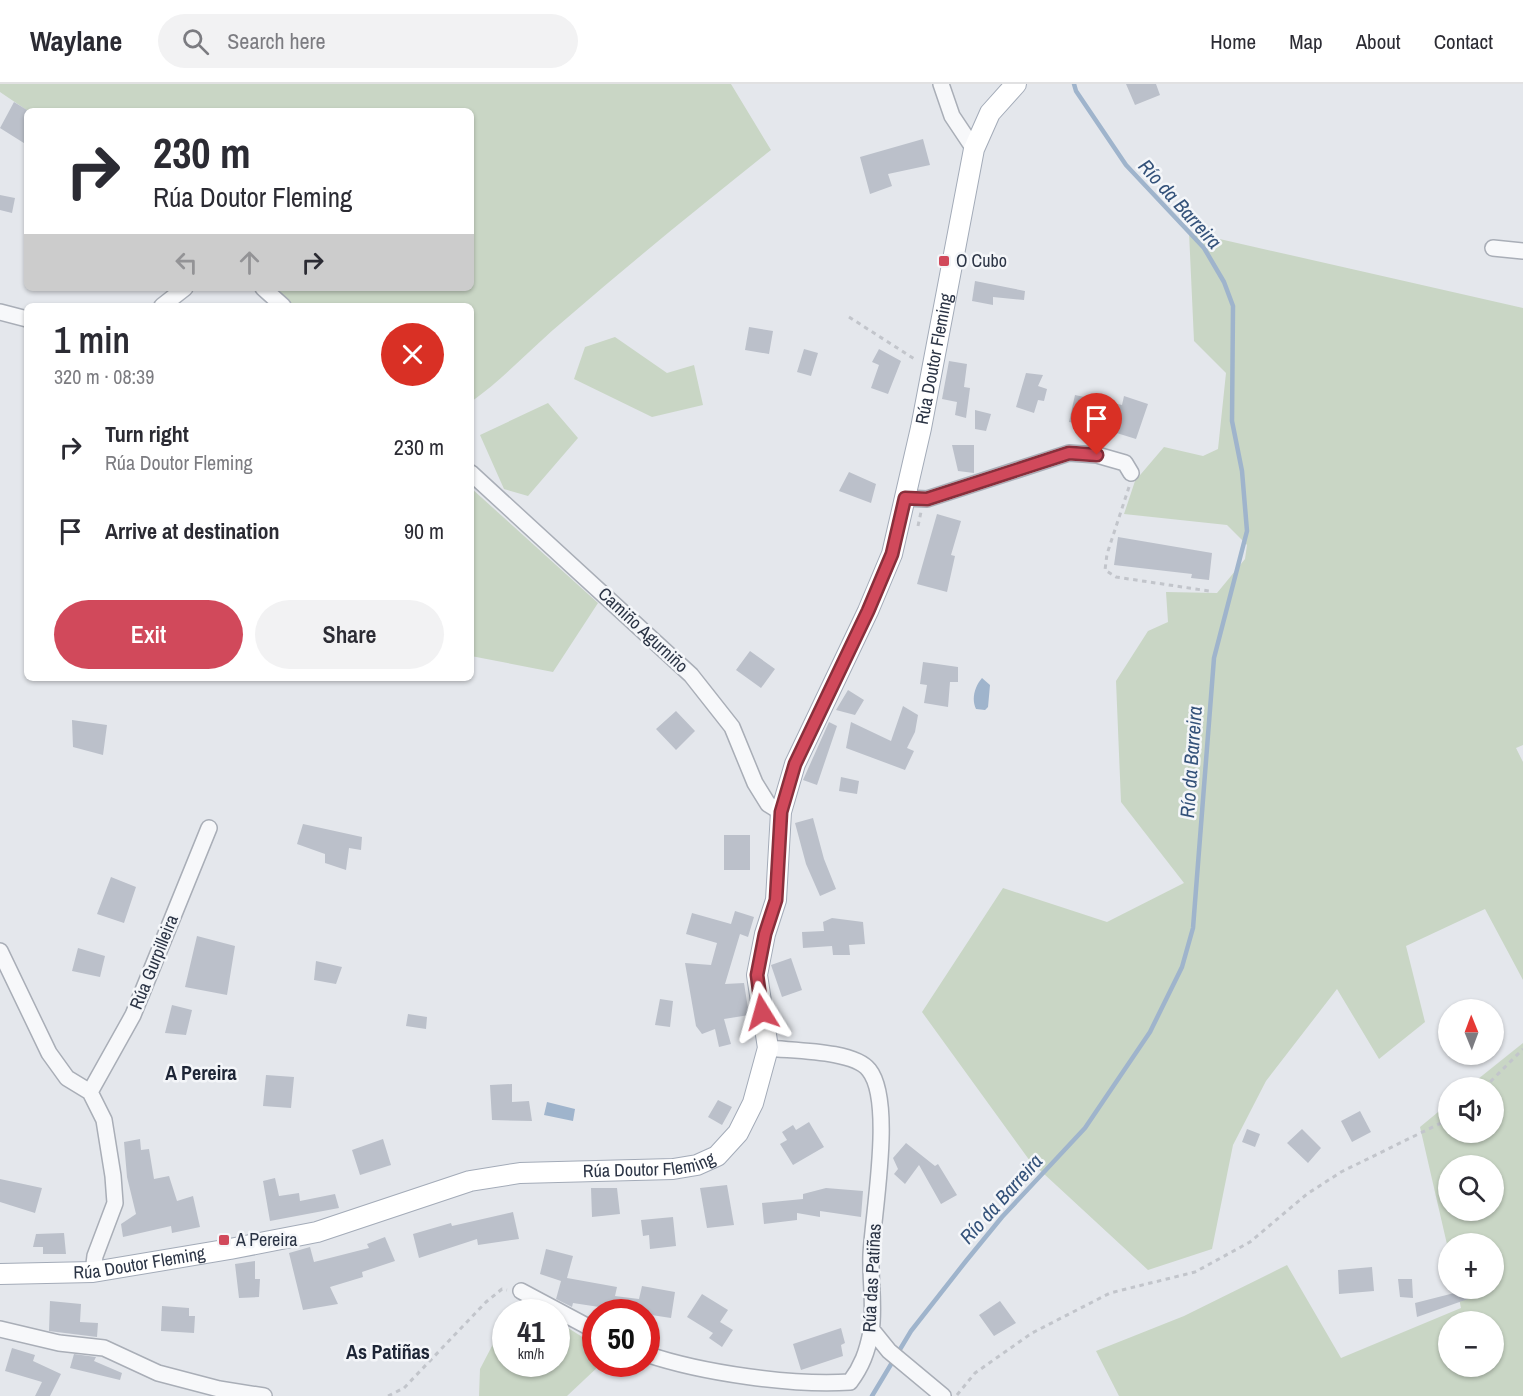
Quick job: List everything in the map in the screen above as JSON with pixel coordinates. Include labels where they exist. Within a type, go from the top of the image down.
[{"type":"main road","name":"Rúa Doutor Fleming","points":[[0,1274],[93,1272],[317,1232],[470,1181],[520,1173],[673,1168],[697,1165],[717,1156],[738,1133],[753,1103],[768,1048],[757,975],[765,934],[776,900],[781,812],[795,764],[868,611],[892,554],[932,369],[974,149],[990,113],[1016,84]]},
{"type":"street","points":[[941,84],[952,116],[974,149]]},
{"type":"street","points":[[1493,248],[1523,251]]},
{"type":"street","points":[[166,303],[180,291]]},
{"type":"street","points":[[266,291],[280,303]]},
{"type":"street","points":[[0,312],[24,318]]},
{"type":"street","points":[[905,498],[927,499],[1069,453],[1097,455],[1125,463],[1131,473]]},
{"type":"street","name":"Camiño Agurniño","points":[[474,476],[691,675],[732,727],[755,783],[768,804],[781,812]]},
{"type":"street","name":"Rúa Gurpilleira","points":[[90,1092],[133,1015],[209,828]]},
{"type":"street","points":[[0,951],[49,1053],[67,1078],[90,1092],[104,1120],[114,1176],[115,1203],[95,1256],[93,1272]]},
{"type":"street","name":"Rúa das Patiñas","points":[[660,1359],[673,1363],[819,1384],[850,1382],[864,1363],[872,1330],[871,1254],[879,1177],[879,1087],[868,1067],[842,1055],[768,1048]]},
{"type":"street","points":[[521,1292],[582,1324]]},
{"type":"street","points":[[0,1329],[59,1343],[104,1348],[158,1373],[219,1389],[264,1396]]},
{"type":"street","points":[[872,1330],[889,1351],[943,1396]]},
{"type":"path","points":[[849,317],[932,369]]},
{"type":"path","points":[[1131,473],[1107,554],[1105,570],[1116,578],[1209,591]]},
{"type":"path","points":[[1495,1077],[1523,1049]]},
{"type":"path","points":[[957,1396],[975,1373],[1032,1333],[1110,1293],[1195,1272],[1250,1242],[1307,1194],[1341,1172],[1438,1124]]},
{"type":"path","points":[[388,1396],[404,1388],[486,1302],[502,1289],[521,1292]]},
{"type":"green space","points":[[0,84],[731,84],[771,150],[617,275],[474,400],[474,303],[276,303],[266,291],[474,291],[474,108],[24,108],[0,92]]},
{"type":"green space","points":[[1189,232],[1523,308],[1523,745],[1516,748],[1523,762],[1523,980],[1485,909],[1406,946],[1425,1022],[1379,1059],[1337,989],[1266,1081],[1233,1145],[1212,1249],[1148,1270],[1030,1161],[922,1012],[1003,888],[1107,922],[1184,883],[1121,802],[1116,681],[1148,631],[1168,622],[1166,592],[1217,593],[1245,559],[1247,545],[1227,525],[1124,514],[1135,481],[1164,447],[1203,456],[1218,449],[1226,373],[1194,341]]},
{"type":"green space","points":[[615,337],[667,373],[694,365],[703,405],[652,417],[574,379],[585,347]]},
{"type":"green space","points":[[548,403],[578,438],[528,496],[504,489],[480,435]]},
{"type":"green space","points":[[474,491],[598,603],[553,672],[474,657]]},
{"type":"green space","points":[[1523,1043],[1523,1396],[1119,1396],[1096,1351],[1184,1316],[1287,1265],[1341,1358],[1438,1318],[1438,1377],[1504,1377],[1504,1311],[1454,1311],[1461,1308],[1459,1299],[1504,1299],[1504,1233],[1444,1233],[1442,1221],[1504,1221],[1504,1155],[1438,1155],[1438,1205],[1420,1127],[1438,1112],[1438,1143],[1504,1143],[1504,1077],[1480,1077],[1496,1065],[1504,1065],[1504,1058]]},
{"type":"green space","points":[[570,1329],[582,1337],[582,1377],[587,1377],[567,1396],[479,1396],[480,1369],[492,1346],[492,1377],[570,1377]]},
{"type":"water","points":[[982,678],[990,685],[988,707],[985,710],[976,709],[974,701],[977,685]]},
{"type":"water","points":[[547,1102],[575,1109],[573,1121],[544,1115]]},
{"type":"building","points":[[1126,84],[1156,84],[1160,95],[1135,105]]},
{"type":"building","points":[[14,102],[24,108],[24,143],[0,128]]},
{"type":"building","points":[[923,139],[930,165],[888,174],[892,186],[870,194],[860,157]]},
{"type":"building","points":[[0,195],[15,198],[12,213],[0,210]]},
{"type":"building","points":[[975,281],[1025,291],[1024,300],[993,297],[993,305],[972,301]]},
{"type":"building","points":[[749,327],[773,331],[769,354],[745,350]]},
{"type":"building","points":[[804,349],[818,353],[811,376],[797,372]]},
{"type":"building","points":[[879,349],[901,361],[888,394],[871,388],[879,365],[872,362]]},
{"type":"building","points":[[949,361],[967,364],[964,387],[970,388],[966,418],[955,415],[957,402],[942,399]]},
{"type":"building","points":[[1026,373],[1043,375],[1038,386],[1047,389],[1044,401],[1038,400],[1034,413],[1016,407]]},
{"type":"building","points":[[1075,395],[1122,405],[1124,396],[1148,404],[1136,439],[1094,426],[1069,422]]},
{"type":"building","points":[[975,410],[991,414],[986,431],[975,429]]},
{"type":"building","points":[[952,445],[974,445],[974,473],[958,471]]},
{"type":"building","points":[[849,472],[876,484],[871,503],[839,491]]},
{"type":"building","points":[[937,514],[961,521],[951,555],[955,556],[947,592],[917,584]]},
{"type":"building","points":[[1118,537],[1212,553],[1209,580],[1191,578],[1192,574],[1114,565]]},
{"type":"building","points":[[750,651],[775,669],[761,688],[736,670]]},
{"type":"building","points":[[923,662],[958,667],[958,682],[950,682],[948,707],[924,703],[927,685],[920,684]]},
{"type":"building","points":[[848,690],[864,700],[855,715],[836,710]]},
{"type":"building","points":[[903,706],[918,715],[915,732],[907,748],[914,751],[905,770],[846,748],[851,722],[891,741]]},
{"type":"building","points":[[676,711],[695,731],[676,750],[656,729]]},
{"type":"building","points":[[72,720],[107,725],[103,755],[73,747]]},
{"type":"building","points":[[829,722],[837,726],[817,785],[803,780]]},
{"type":"building","points":[[841,777],[859,781],[857,794],[839,791]]},
{"type":"building","points":[[813,818],[824,859],[836,889],[820,896],[806,864],[795,823]]},
{"type":"building","points":[[303,824],[362,837],[361,850],[349,848],[346,870],[325,863],[325,854],[297,844]]},
{"type":"building","points":[[724,835],[750,835],[750,870],[724,870]]},
{"type":"building","points":[[111,877],[136,887],[124,923],[97,914]]},
{"type":"building","points":[[735,911],[754,917],[748,937],[740,934],[725,984],[744,983],[749,1015],[724,1019],[731,1044],[719,1047],[715,1029],[702,1034],[696,1026],[685,963],[711,965],[717,943],[686,934],[692,913],[731,924]]},
{"type":"building","points":[[832,918],[863,922],[865,944],[849,945],[850,955],[833,955],[832,946],[803,948],[802,932],[824,931],[823,922]]},
{"type":"building","points":[[197,936],[235,946],[227,995],[185,987]]},
{"type":"building","points":[[78,948],[105,956],[100,977],[72,971]]},
{"type":"building","points":[[791,958],[802,990],[782,997],[771,965]]},
{"type":"building","points":[[316,961],[342,967],[336,984],[314,980]]},
{"type":"building","points":[[660,999],[673,1001],[670,1027],[655,1025]]},
{"type":"building","points":[[172,1005],[192,1010],[186,1035],[165,1033]]},
{"type":"building","points":[[408,1014],[427,1017],[426,1029],[406,1026]]},
{"type":"building","points":[[266,1075],[294,1077],[291,1108],[263,1106]]},
{"type":"building","points":[[512,1084],[512,1102],[529,1101],[532,1121],[492,1120],[490,1085]]},
{"type":"building","points":[[718,1100],[732,1107],[722,1125],[708,1117]]},
{"type":"building","points":[[1360,1111],[1371,1132],[1352,1142],[1341,1121]]},
{"type":"building","points":[[809,1122],[824,1147],[793,1165],[780,1144],[787,1140],[782,1132],[793,1125],[796,1130]]},
{"type":"building","points":[[1247,1129],[1260,1134],[1255,1147],[1242,1142]]},
{"type":"building","points":[[1302,1129],[1321,1148],[1308,1163],[1287,1143]]},
{"type":"building","points":[[140,1139],[141,1150],[149,1149],[154,1179],[169,1176],[177,1201],[193,1196],[200,1227],[172,1233],[171,1226],[123,1237],[121,1224],[136,1214],[127,1177],[124,1142]]},
{"type":"building","points":[[383,1139],[391,1165],[360,1175],[352,1150]]},
{"type":"building","points":[[906,1143],[935,1166],[938,1164],[957,1195],[941,1204],[919,1165],[905,1184],[894,1174],[898,1169],[893,1158]]},
{"type":"building","points":[[275,1178],[279,1196],[299,1193],[300,1201],[335,1194],[339,1208],[270,1221],[263,1181]]},
{"type":"building","points":[[0,1179],[42,1188],[35,1213],[0,1202]]},
{"type":"building","points":[[727,1185],[734,1225],[707,1228],[700,1188]]},
{"type":"building","points":[[591,1188],[617,1188],[620,1214],[592,1217]]},
{"type":"building","points":[[826,1188],[863,1191],[861,1217],[820,1211],[820,1217],[797,1213],[797,1220],[764,1224],[762,1203],[803,1199],[803,1194]]},
{"type":"building","points":[[513,1212],[519,1239],[478,1245],[477,1239],[419,1258],[413,1234],[451,1223],[452,1226]]},
{"type":"building","points":[[673,1217],[676,1246],[650,1249],[649,1235],[643,1236],[641,1220]]},
{"type":"building","points":[[64,1233],[66,1254],[43,1254],[43,1247],[33,1247],[36,1234]]},
{"type":"building","points":[[385,1237],[395,1261],[362,1272],[363,1277],[330,1287],[338,1304],[303,1310],[289,1253],[310,1247],[314,1262],[369,1248],[367,1244]]},
{"type":"building","points":[[546,1249],[573,1256],[567,1278],[617,1287],[615,1296],[639,1299],[582,1299],[582,1304],[573,1303],[572,1307],[570,1299],[556,1299],[561,1281],[540,1274]]},
{"type":"building","points":[[255,1261],[255,1279],[260,1279],[259,1297],[239,1298],[235,1264]]},
{"type":"building","points":[[1372,1267],[1374,1291],[1339,1294],[1338,1270]]},
{"type":"building","points":[[1398,1279],[1412,1279],[1413,1298],[1400,1297]]},
{"type":"building","points":[[642,1286],[675,1292],[671,1318],[660,1316],[660,1299],[639,1299]]},
{"type":"building","points":[[702,1294],[728,1310],[720,1322],[733,1330],[722,1347],[709,1338],[713,1333],[687,1317]]},
{"type":"building","points":[[1438,1297],[1438,1299],[1468,1299],[1417,1317],[1415,1303]]},
{"type":"building","points":[[50,1301],[81,1304],[80,1322],[98,1323],[97,1337],[49,1331]]},
{"type":"building","points":[[1000,1301],[1016,1323],[994,1336],[979,1315]]},
{"type":"building","points":[[162,1306],[189,1308],[189,1316],[195,1316],[194,1333],[161,1331]]},
{"type":"building","points":[[841,1328],[845,1343],[841,1345],[843,1356],[801,1370],[793,1344]]},
{"type":"building","points":[[12,1348],[35,1355],[33,1361],[61,1374],[50,1396],[35,1396],[42,1382],[5,1371]]},
{"type":"building","points":[[74,1354],[96,1357],[94,1361],[122,1373],[120,1380],[70,1368]]},
{"type":"waterway","name":"Río da Barreira","points":[[872,1396],[911,1331],[966,1261],[1002,1217],[1085,1128],[1150,1032],[1182,967],[1193,928],[1214,658],[1247,531],[1242,471],[1232,421],[1233,306],[1224,282],[1204,248],[1126,165],[1076,91],[1074,84]]},
{"type":"place","name":"O Cubo","points":[[944,261]]},
{"type":"place","name":"A Pereira","points":[[224,1240]]},
{"type":"district","name":"A Pereira","points":[[201,1073]]},
{"type":"district","name":"As Patiñas","points":[[388,1352]]},
{"type":"route","points":[[762,1012],[757,975],[765,934],[776,900],[780,873],[781,812],[795,764],[868,611],[892,554],[905,498],[927,499],[1069,453],[1097,455]]}]
